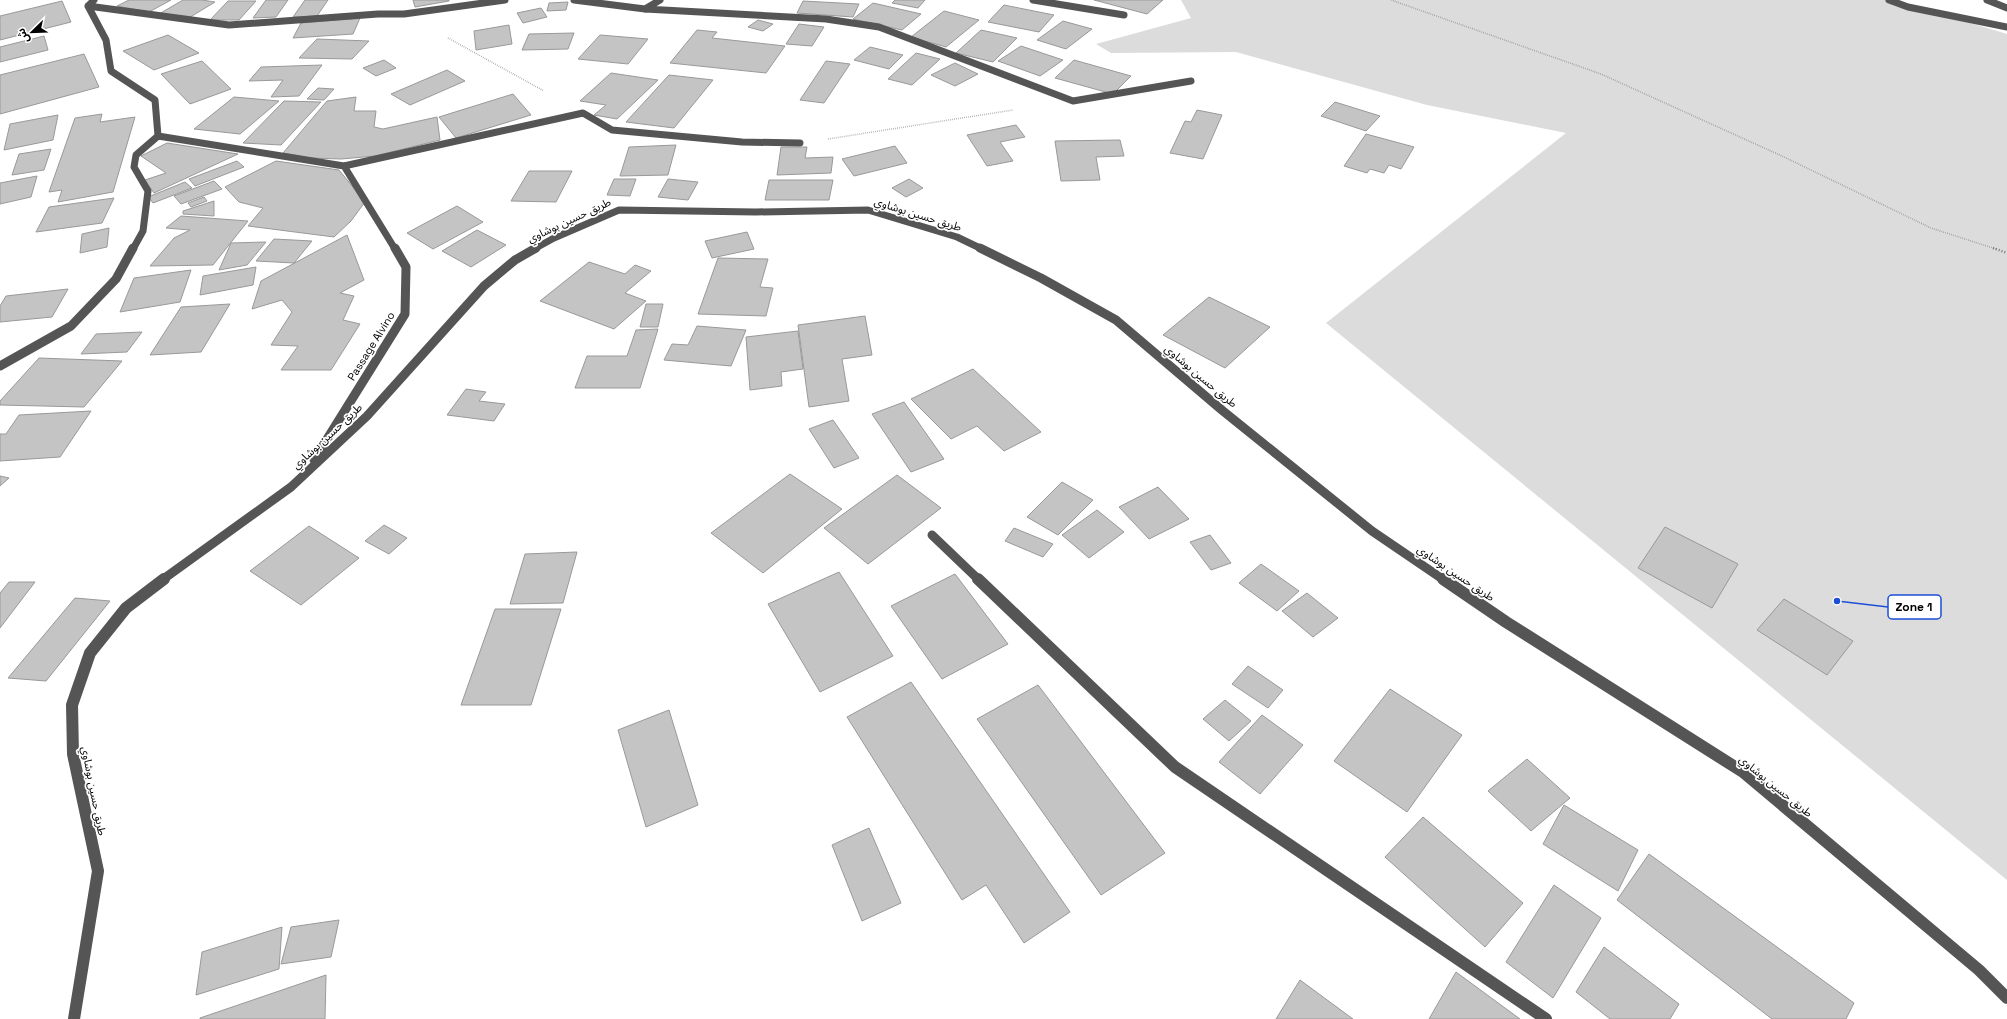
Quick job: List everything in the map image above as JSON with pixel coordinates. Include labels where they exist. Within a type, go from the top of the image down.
[{"type":"street","points":[[88,6],[94,0]]},
{"type":"street","points":[[88,6],[229,25],[378,14],[404,14],[505,0]]},
{"type":"street","points":[[574,0],[645,9],[826,19],[879,27],[1073,101],[1191,81]]},
{"type":"street","points":[[645,9],[660,0]]},
{"type":"street","points":[[1033,0],[1124,15]]},
{"type":"street","points":[[1889,0],[1908,7],[2007,27]]},
{"type":"street","points":[[1987,0],[2007,8]]},
{"type":"street","points":[[88,6],[106,40],[111,71],[155,100],[158,136]]},
{"type":"street","points":[[0,366],[70,326],[116,279],[143,231],[148,191],[134,167],[136,155],[158,136],[344,166],[583,113],[612,130],[742,142],[800,143]]},
{"type":"street","name":"Passage Alvino","points":[[308,470],[405,314],[406,267],[344,166]]},
{"type":"street","name":"طريق حسين بوشاوي","points":[[74,1019],[98,871],[73,754],[72,705],[90,653],[126,608],[174,571],[291,487],[367,416],[484,286],[510,264],[554,238],[619,210],[756,212],[868,210],[957,238],[1041,278],[1116,320],[1223,411],[1372,531],[1506,622],[1743,772],[1979,970],[2007,998]]},
{"type":"street","points":[[932,535],[1175,767],[1546,1019]]},
{"type":"path","points":[[1391,0],[1601,74],[1784,157],[1931,228],[2007,253]]},
{"type":"path","points":[[404,14],[583,113]]},
{"type":"path","points":[[800,143],[1018,109]]},
{"type":"shaded area","points":[[1181,0],[1894,0],[2007,34],[2007,880],[1326,323],[1566,133],[1427,105],[1236,52],[1111,53],[1096,44],[1191,18]]},
{"type":"building","points":[[129,0],[171,0],[149,12],[117,6]]},
{"type":"building","points":[[183,0],[215,2],[187,19],[159,14]]},
{"type":"building","points":[[266,0],[288,0],[276,17],[253,18]]},
{"type":"building","points":[[305,0],[328,0],[317,16],[293,17]]},
{"type":"building","points":[[413,0],[449,0],[449,1],[415,7]]},
{"type":"building","points":[[895,0],[925,0],[918,8],[892,3]]},
{"type":"building","points":[[1094,0],[1163,0],[1147,14]]},
{"type":"building","points":[[62,1],[71,22],[0,40],[0,16]]},
{"type":"building","points":[[228,1],[256,1],[239,20],[210,20]]},
{"type":"building","points":[[803,1],[859,4],[853,17],[797,13]]},
{"type":"building","points":[[568,2],[566,10],[547,11],[549,3]]},
{"type":"building","points":[[873,3],[921,14],[902,30],[853,19]]},
{"type":"building","points":[[1004,5],[1054,15],[1039,32],[988,22]]},
{"type":"building","points":[[541,8],[547,17],[523,23],[517,13]]},
{"type":"building","points":[[944,11],[979,20],[946,47],[911,37]]},
{"type":"building","points":[[360,18],[353,34],[293,38],[301,23]]},
{"type":"building","points":[[758,20],[773,24],[763,31],[748,27]]},
{"type":"building","points":[[1063,21],[1092,29],[1066,49],[1037,40]]},
{"type":"building","points":[[799,24],[824,27],[812,46],[786,44]]},
{"type":"building","points":[[509,25],[512,44],[476,50],[474,31]]},
{"type":"building","points":[[697,30],[717,32],[712,38],[785,46],[766,73],[670,63]]},
{"type":"building","points":[[981,30],[1017,38],[993,62],[956,53]]},
{"type":"building","points":[[574,33],[568,49],[522,50],[529,34]]},
{"type":"building","points":[[168,35],[199,53],[154,70],[123,51]]},
{"type":"building","points":[[600,35],[648,39],[628,64],[578,59]]},
{"type":"building","points":[[44,36],[48,50],[0,62],[0,47]]},
{"type":"building","points":[[317,39],[369,41],[352,59],[299,58]]},
{"type":"building","points":[[1021,46],[1063,60],[1040,76],[998,61]]},
{"type":"building","points":[[870,47],[903,55],[889,69],[854,60]]},
{"type":"building","points":[[916,53],[940,59],[912,85],[888,79]]},
{"type":"building","points":[[84,54],[99,87],[0,114],[0,75]]},
{"type":"building","points":[[384,60],[396,68],[376,76],[363,68]]},
{"type":"building","points":[[1074,60],[1131,76],[1113,94],[1055,78]]},
{"type":"building","points":[[202,61],[231,89],[190,104],[161,74]]},
{"type":"building","points":[[826,61],[850,64],[824,103],[800,100]]},
{"type":"building","points":[[955,63],[978,74],[955,86],[931,75]]},
{"type":"building","points":[[322,65],[299,96],[271,97],[283,80],[249,81],[261,67]]},
{"type":"building","points":[[447,70],[465,81],[410,105],[391,94]]},
{"type":"building","points":[[611,73],[658,80],[617,119],[594,115],[606,105],[580,101]]},
{"type":"building","points":[[669,75],[713,80],[674,128],[626,122]]},
{"type":"building","points":[[318,88],[334,89],[324,100],[307,99]]},
{"type":"building","points":[[513,94],[531,115],[456,138],[439,117]]},
{"type":"building","points":[[234,97],[279,101],[240,134],[194,129]]},
{"type":"building","points":[[356,97],[354,111],[376,111],[374,127],[383,129],[437,117],[440,140],[375,156],[341,159],[310,158],[283,153],[327,101]]},
{"type":"building","points":[[284,101],[321,102],[281,145],[243,143]]},
{"type":"building","points":[[1335,102],[1380,116],[1366,131],[1321,116]]},
{"type":"building","points":[[1197,110],[1222,115],[1203,159],[1170,153],[1185,121],[1191,122]]},
{"type":"building","points":[[102,114],[100,122],[135,117],[113,192],[58,202],[62,190],[49,192],[75,118]]},
{"type":"building","points":[[58,115],[53,140],[4,150],[10,124]]},
{"type":"building","points":[[1016,125],[1025,137],[1000,142],[1013,161],[987,166],[967,135]]},
{"type":"building","points":[[1366,134],[1414,147],[1401,169],[1389,165],[1384,173],[1370,169],[1367,173],[1344,166]]},
{"type":"building","points":[[1120,140],[1124,156],[1096,157],[1100,180],[1061,181],[1055,141]]},
{"type":"building","points":[[167,143],[238,154],[154,193],[145,180],[166,173],[141,156]]},
{"type":"building","points":[[676,145],[668,175],[620,176],[629,147]]},
{"type":"building","points":[[895,146],[907,163],[854,176],[842,159]]},
{"type":"building","points":[[781,147],[807,147],[805,158],[833,157],[831,173],[777,175]]},
{"type":"building","points":[[51,149],[44,170],[12,175],[19,154]]},
{"type":"building","points":[[237,161],[244,167],[195,186],[189,179]]},
{"type":"building","points":[[276,161],[339,170],[365,202],[351,221],[334,237],[248,226],[263,208],[239,202],[225,187]]},
{"type":"building","points":[[529,171],[572,171],[556,202],[511,201]]},
{"type":"building","points":[[37,176],[31,197],[0,204],[0,183]]},
{"type":"building","points":[[614,179],[636,179],[630,196],[607,195]]},
{"type":"building","points":[[668,179],[698,182],[688,200],[658,197]]},
{"type":"building","points":[[909,179],[923,188],[906,197],[892,188]]},
{"type":"building","points":[[769,180],[833,180],[829,200],[765,200]]},
{"type":"building","points":[[214,181],[222,189],[181,204],[174,196]]},
{"type":"building","points":[[185,182],[192,188],[153,203],[148,197]]},
{"type":"building","points":[[204,197],[207,201],[191,207],[188,203]]},
{"type":"building","points":[[114,198],[102,223],[36,232],[49,207]]},
{"type":"building","points":[[214,201],[214,216],[183,214],[183,211]]},
{"type":"building","points":[[457,206],[483,222],[433,249],[407,233]]},
{"type":"building","points":[[181,216],[248,221],[213,265],[150,266],[174,238],[190,230],[166,228]]},
{"type":"building","points":[[109,228],[107,247],[80,253],[82,234]]},
{"type":"building","points":[[477,230],[506,245],[471,267],[442,251]]},
{"type":"building","points":[[747,232],[754,249],[712,258],[705,241]]},
{"type":"building","points":[[347,235],[364,280],[340,293],[354,296],[343,320],[360,324],[331,370],[281,370],[298,346],[271,345],[292,312],[282,300],[252,309],[261,281]]},
{"type":"building","points":[[274,239],[312,241],[294,263],[256,261]]},
{"type":"building","points":[[266,242],[247,265],[219,270],[231,243]]},
{"type":"building","points":[[718,258],[768,259],[760,287],[773,288],[766,316],[698,314]]},
{"type":"building","points":[[589,262],[625,274],[635,265],[651,271],[625,293],[646,301],[614,329],[540,301]]},
{"type":"building","points":[[256,267],[253,285],[200,295],[203,276]]},
{"type":"building","points":[[191,270],[180,302],[120,312],[134,278]]},
{"type":"building","points":[[68,289],[52,317],[0,322],[0,306],[6,296]]},
{"type":"building","points":[[1209,297],[1270,327],[1225,368],[1163,335]]},
{"type":"building","points":[[230,304],[201,352],[150,355],[181,307]]},
{"type":"building","points":[[646,304],[663,304],[658,327],[640,327]]},
{"type":"building","points":[[865,316],[872,355],[842,359],[849,401],[809,407],[798,325]]},
{"type":"building","points":[[697,326],[746,330],[731,366],[664,360],[672,344],[688,345]]},
{"type":"building","points":[[658,329],[640,388],[575,388],[587,356],[627,356],[636,330]]},
{"type":"building","points":[[798,331],[803,369],[781,372],[782,386],[750,390],[746,337]]},
{"type":"building","points":[[142,332],[127,352],[81,354],[96,334]]},
{"type":"building","points":[[39,358],[122,361],[84,407],[0,405],[0,401]]},
{"type":"building","points":[[973,369],[1041,432],[1004,451],[977,426],[951,439],[911,399]]},
{"type":"building","points":[[466,389],[486,392],[479,401],[505,404],[494,421],[447,415]]},
{"type":"building","points":[[904,402],[944,459],[911,472],[872,414]]},
{"type":"building","points":[[91,411],[60,457],[0,461],[0,434],[6,434],[19,415]]},
{"type":"building","points":[[833,420],[859,458],[834,468],[809,429]]},
{"type":"building","points":[[790,474],[842,509],[763,573],[711,533]]},
{"type":"building","points":[[897,475],[941,508],[868,564],[824,528]]},
{"type":"building","points":[[0,476],[9,478],[0,486]]},
{"type":"building","points":[[1062,482],[1093,500],[1058,535],[1027,517]]},
{"type":"building","points":[[1158,487],[1189,519],[1149,539],[1119,507]]},
{"type":"building","points":[[1097,510],[1124,532],[1089,558],[1062,535]]},
{"type":"building","points":[[384,525],[407,538],[389,554],[365,541]]},
{"type":"building","points":[[309,526],[359,558],[301,605],[250,571]]},
{"type":"building","points":[[1665,527],[1738,564],[1712,608],[1638,568]]},
{"type":"building","points":[[1014,528],[1053,544],[1043,557],[1005,541]]},
{"type":"building","points":[[1210,535],[1231,563],[1211,570],[1190,542]]},
{"type":"building","points":[[577,552],[563,603],[510,604],[525,554]]},
{"type":"building","points":[[1261,564],[1299,591],[1277,611],[1239,583]]},
{"type":"building","points":[[839,572],[893,656],[820,692],[768,604]]},
{"type":"building","points":[[955,574],[1008,644],[942,679],[891,606]]},
{"type":"building","points":[[9,582],[35,582],[0,628],[0,593]]},
{"type":"building","points":[[1307,593],[1338,618],[1313,637],[1282,611]]},
{"type":"building","points":[[75,598],[110,601],[46,681],[8,678]]},
{"type":"building","points":[[1784,599],[1853,641],[1827,675],[1757,630]]},
{"type":"building","points":[[495,609],[561,609],[531,705],[461,705]]},
{"type":"building","points":[[1248,666],[1283,690],[1268,708],[1232,684]]},
{"type":"building","points":[[911,682],[1070,912],[1024,943],[986,885],[962,900],[847,717]]},
{"type":"building","points":[[1038,685],[1165,853],[1101,895],[977,719]]},
{"type":"building","points":[[1390,689],[1462,735],[1407,812],[1334,761]]},
{"type":"building","points":[[1225,700],[1251,721],[1229,741],[1203,719]]},
{"type":"building","points":[[669,710],[698,805],[646,827],[618,730]]},
{"type":"building","points":[[1262,715],[1303,745],[1260,794],[1219,762]]},
{"type":"building","points":[[1527,759],[1570,798],[1531,831],[1488,791]]},
{"type":"building","points":[[1564,805],[1638,850],[1618,891],[1543,844]]},
{"type":"building","points":[[1423,817],[1523,903],[1485,947],[1385,857]]},
{"type":"building","points":[[869,828],[901,903],[862,921],[832,845]]},
{"type":"building","points":[[1649,854],[1854,1003],[1846,1019],[1772,1019],[1617,900]]},
{"type":"building","points":[[1554,885],[1601,918],[1553,998],[1506,962]]},
{"type":"building","points":[[339,920],[331,957],[281,964],[291,927]]},
{"type":"building","points":[[282,927],[279,969],[196,995],[202,952]]},
{"type":"building","points":[[1604,947],[1679,1004],[1670,1019],[1610,1019],[1576,992]]},
{"type":"building","points":[[1456,972],[1520,1019],[1429,1019]]},
{"type":"building","points":[[326,975],[325,1019],[200,1019],[200,1018]]},
{"type":"building","points":[[1300,980],[1353,1019],[1276,1019]]},
{"type":"place","name":"Zone 1","points":[[1837,601]]}]
